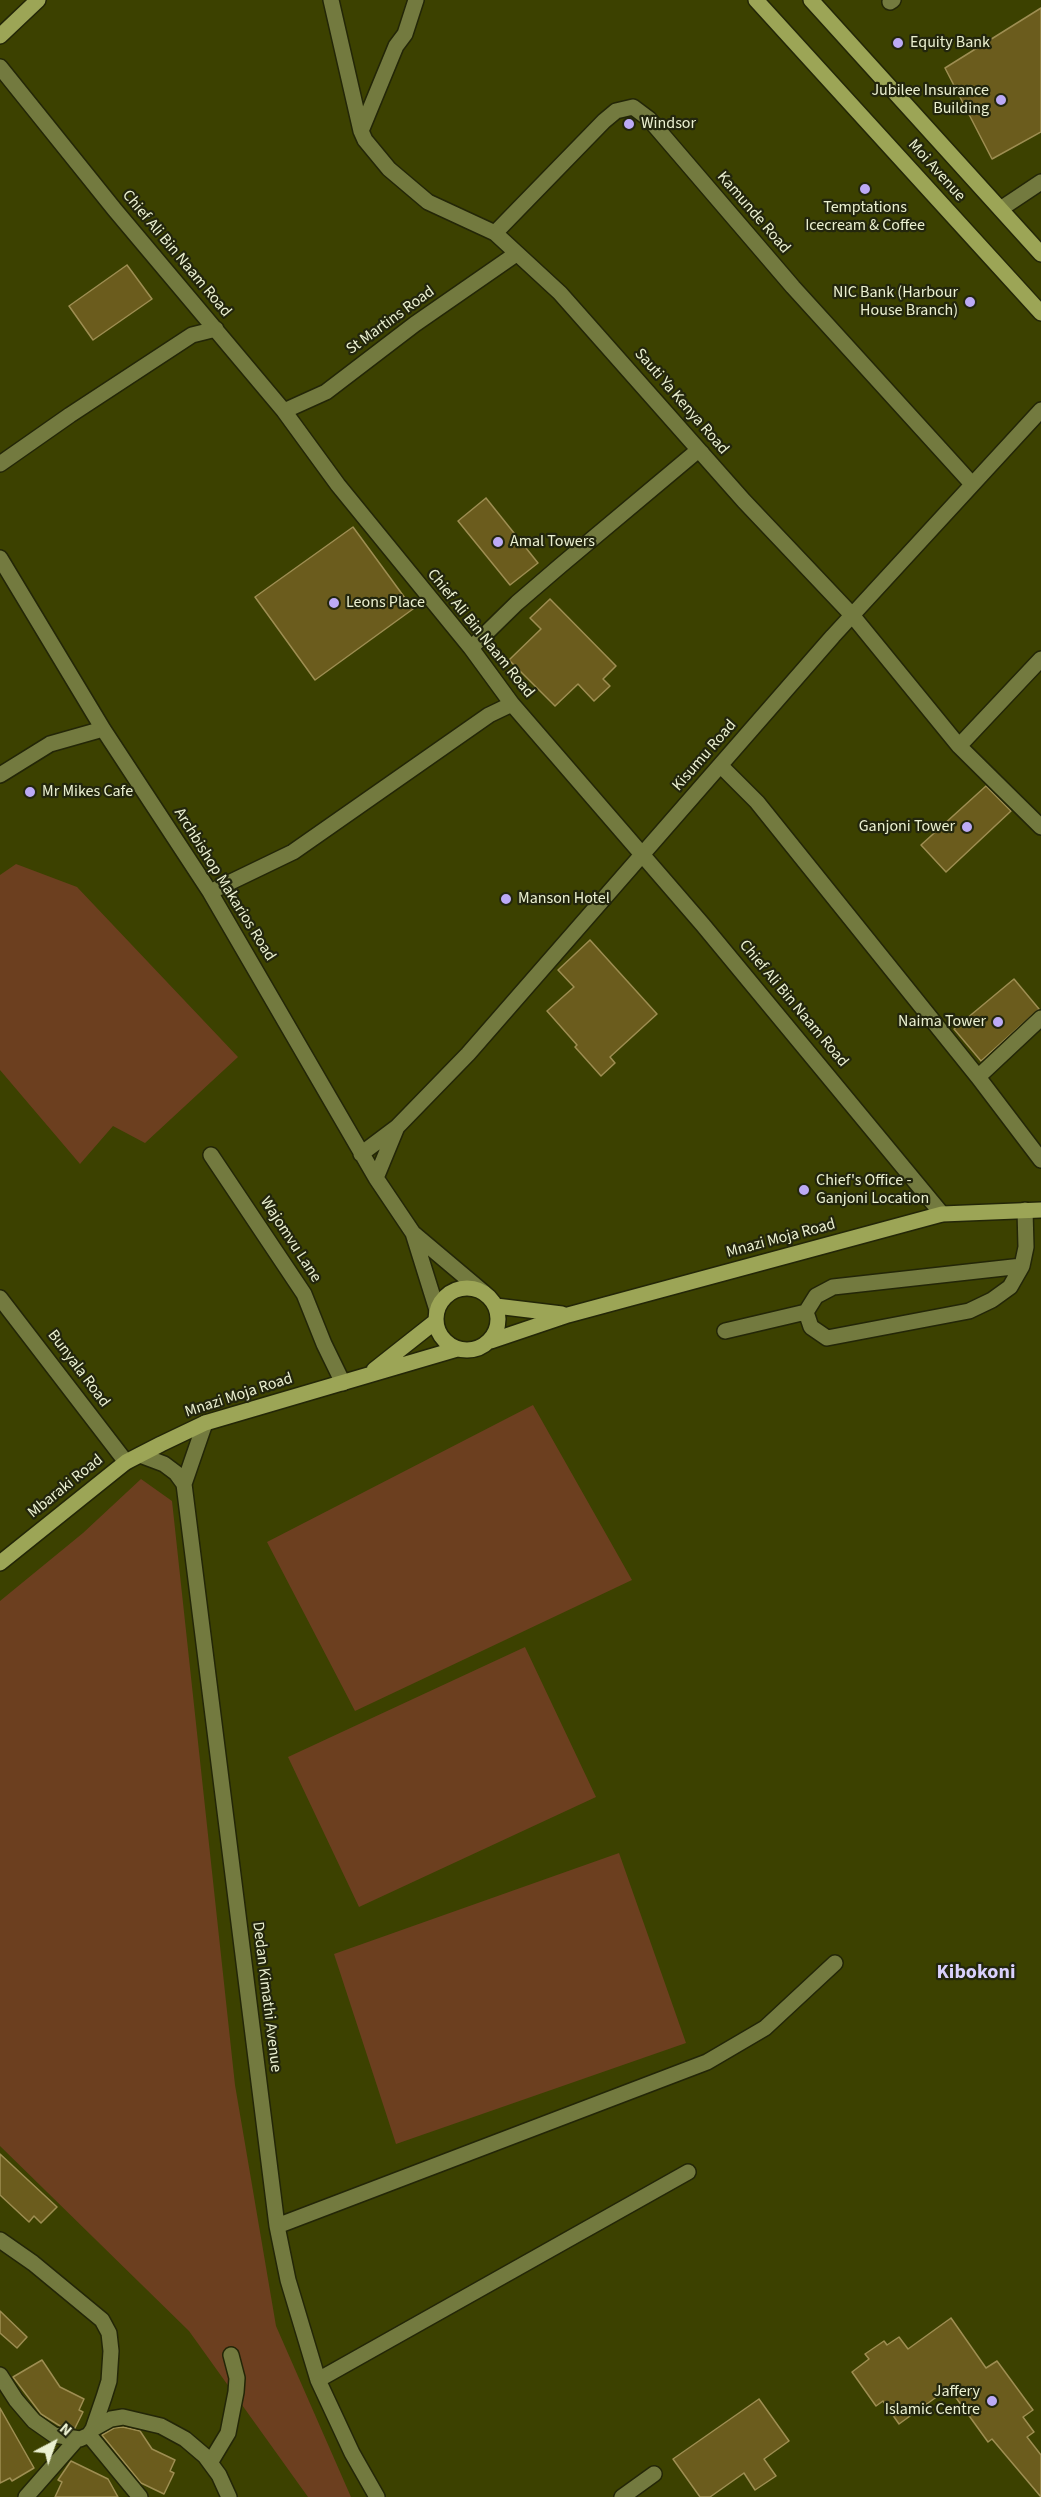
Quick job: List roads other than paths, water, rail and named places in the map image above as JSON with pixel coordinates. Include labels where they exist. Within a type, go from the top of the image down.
[{"type":"main road","points":[[0,36],[38,0]]},
{"type":"main road","name":"Moi Avenue","points":[[756,0],[1041,313]]},
{"type":"main road","name":"Moi Avenue","points":[[811,0],[1002,208],[1041,254]]},
{"type":"main road","name":"Mnazi Moja Road","points":[[491,1341],[568,1315],[942,1214],[1033,1210]]},
{"type":"main road","points":[[465,1288],[483,1292],[496,1306],[498,1324],[491,1341],[481,1348],[469,1351],[457,1349],[446,1343],[439,1333],[436,1316],[441,1302],[456,1290],[465,1288]]},
{"type":"main road","points":[[496,1306],[568,1315]]},
{"type":"main road","points":[[367,1375],[436,1316]]},
{"type":"main road","name":"Mnazi Moja Road","points":[[133,1459],[205,1423],[457,1349]]},
{"type":"main road","name":"Mbaraki Road","points":[[0,1563],[133,1459]]},
{"type":"street","name":"Sauti Ya Kenya Road","points":[[331,0],[361,131],[365,140],[389,169],[428,202],[495,233],[560,293],[793,555],[852,615],[959,746],[1041,827]]},
{"type":"street","points":[[361,131],[396,46],[405,34],[416,0]]},
{"type":"street","name":"Chief Ali Bin Naam Road","points":[[0,67],[108,201],[284,411],[345,494],[471,648],[512,704],[826,1071],[942,1214]]},
{"type":"street","name":"Kamunde Road","points":[[495,233],[604,121],[616,111],[633,107],[649,119],[793,287],[972,484]]},
{"type":"street","points":[[1002,208],[1041,182]]},
{"type":"street","name":"St Martins Road","points":[[284,411],[326,392],[415,324],[516,254]]},
{"type":"street","points":[[0,464],[192,335],[216,329]]},
{"type":"street","name":"Kisumu Road","points":[[361,1154],[397,1127],[468,1054],[852,615],[1041,410]]},
{"type":"street","points":[[471,648],[543,580],[696,452],[702,453]]},
{"type":"street","name":"Archbishop Makarios Road","points":[[0,558],[103,729],[210,892],[361,1154],[413,1233]]},
{"type":"street","points":[[959,746],[1041,659]]},
{"type":"street","points":[[210,892],[293,852],[489,715],[512,704]]},
{"type":"street","points":[[0,775],[50,744],[103,729]]},
{"type":"street","points":[[721,766],[757,802],[978,1077],[1041,1160]]},
{"type":"street","points":[[978,1077],[1041,1018]]},
{"type":"street","name":"Kisumu Road","points":[[376,1178],[397,1127]]},
{"type":"street","name":"Wajomvu Lane","points":[[211,1155],[304,1294],[343,1383]]},
{"type":"street","points":[[806,1312],[811,1327],[826,1338],[969,1311],[992,1300],[1010,1287],[1022,1266],[1033,1210]]},
{"type":"street","points":[[413,1233],[483,1292]]},
{"type":"street","points":[[413,1233],[436,1316]]},
{"type":"street","points":[[725,1331],[806,1312],[816,1296],[833,1287],[1022,1266]]},
{"type":"street","name":"Bunyala Road","points":[[0,1298],[133,1459]]},
{"type":"street","name":"Dedan Kimathi Avenue","points":[[205,1423],[184,1484],[277,2226],[291,2290],[318,2380],[338,2426],[377,2497]]},
{"type":"street","points":[[133,1459],[164,1464],[176,1473],[184,1484]]},
{"type":"street","points":[[277,2226],[707,2062],[765,2028],[835,1963]]},
{"type":"street","points":[[318,2380],[688,2172]]},
{"type":"street","points":[[0,2240],[102,2320],[109,2333],[109,2381],[86,2435]]},
{"type":"street","points":[[210,2463],[228,2433],[236,2392],[237,2378],[231,2355]]},
{"type":"street","points":[[0,2375],[16,2400],[34,2421],[54,2435],[86,2435],[140,2497]]},
{"type":"street","points":[[26,2497],[86,2435],[111,2419],[123,2417],[161,2426],[185,2439],[219,2475],[228,2497]]},
{"type":"street","points":[[622,2497],[654,2474]]},
{"type":"place","name":"Equity Bank","points":[[898,43]]},
{"type":"place","name":"Jubilee Insurance Building","points":[[1001,100]]},
{"type":"place","name":"Windsor","points":[[629,124]]},
{"type":"place","name":"Temptations Icecream & Coffee","points":[[865,189]]},
{"type":"place","name":"NIC Bank (Harbour House Branch)","points":[[970,302]]},
{"type":"place","name":"Amal Towers","points":[[498,542]]},
{"type":"place","name":"Leons Place","points":[[334,603]]},
{"type":"place","name":"Mr Mikes Cafe","points":[[30,792]]},
{"type":"place","name":"Ganjoni Tower","points":[[967,827]]},
{"type":"place","name":"Manson Hotel","points":[[506,899]]},
{"type":"place","name":"Naima Tower","points":[[998,1022]]},
{"type":"place","name":"Chief's Office - Ganjoni Location","points":[[804,1190]]},
{"type":"place","name":"Jaffery Islamic Centre","points":[[992,2401]]},
{"type":"district","name":"Kibokoni","points":[[976,1974]]}]
